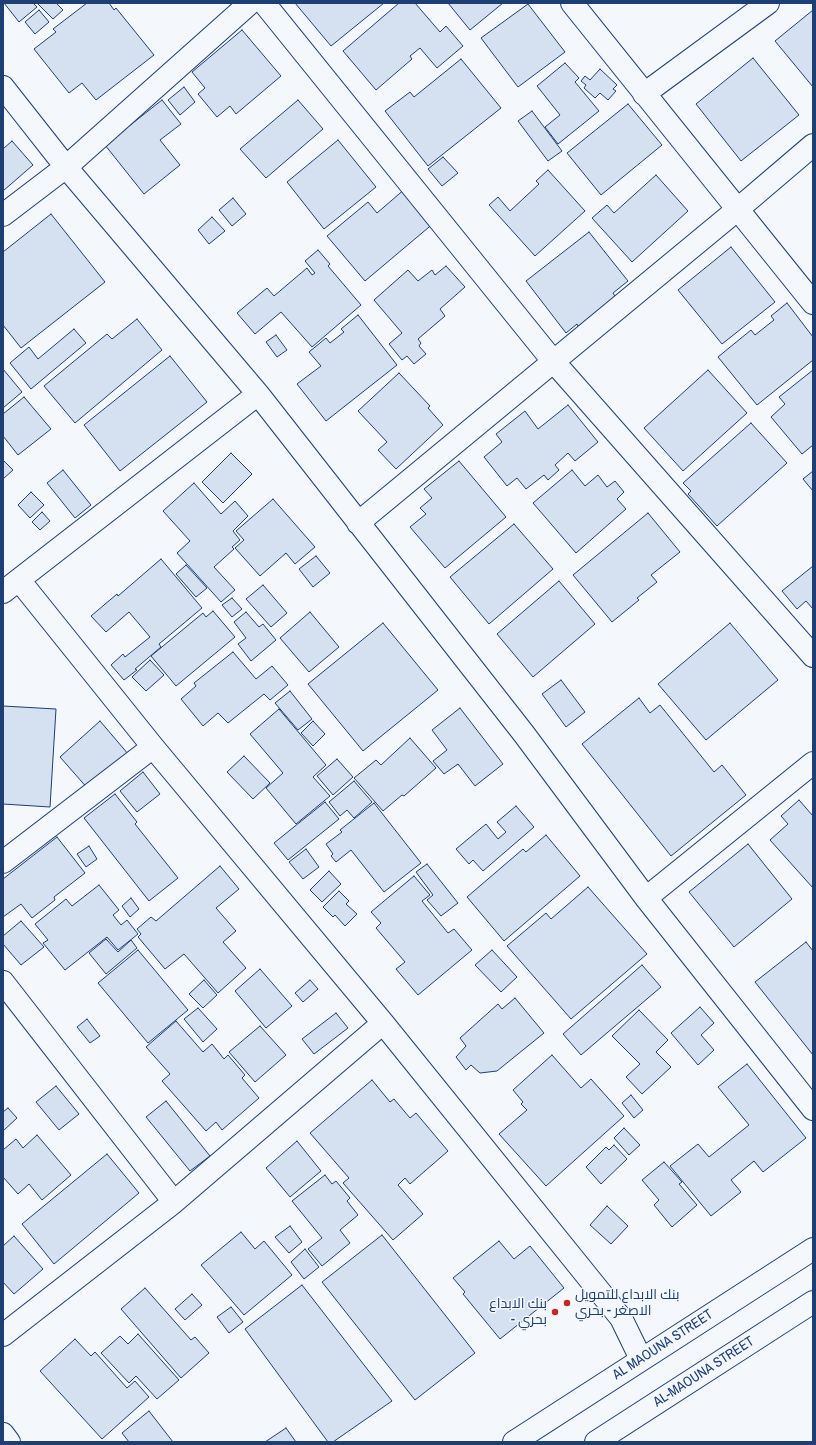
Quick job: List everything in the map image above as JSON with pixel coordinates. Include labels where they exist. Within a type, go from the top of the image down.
[{"type":"main road","points":[[3,215],[66,167],[250,3]]},
{"type":"main road","points":[[264,3],[553,361],[813,656]]},
{"type":"main road","points":[[572,3],[813,303]]},
{"type":"main road","points":[[644,94],[768,3]]},
{"type":"main road","points":[[3,87],[66,167],[258,394],[524,734],[646,898],[813,1109]]},
{"type":"main road","points":[[358,523],[738,209],[813,145]]},
{"type":"main road","points":[[258,394],[11,586],[153,747],[383,1024],[621,1318],[641,1359]]},
{"type":"main road","points":[[3,862],[153,747]]},
{"type":"main road","points":[[646,898],[813,763]]},
{"type":"main road","points":[[3,982],[174,1202]]},
{"type":"main road","points":[[3,1335],[174,1202],[383,1024]]},
{"type":"main road","name":"AL MAOUNA STREET","points":[[514,1442],[813,1249]]},
{"type":"main road","name":"AL-MAOUNA STREET","points":[[596,1442],[813,1302]]},
{"type":"main road","points":[[3,1434],[9,1442]]},
{"type":"building","points":[[4,3],[33,3],[37,7],[19,22]]},
{"type":"building","points":[[37,3],[56,3],[63,10],[53,19]]},
{"type":"building","points":[[87,3],[109,3],[114,10],[116,8],[154,55],[96,100],[82,83],[69,93],[34,49],[56,32],[53,29]]},
{"type":"building","points":[[295,3],[384,3],[331,46]]},
{"type":"building","points":[[399,3],[415,3],[440,32],[446,26],[463,46],[437,68],[420,48],[410,56],[412,59],[376,90],[343,51]]},
{"type":"building","points":[[448,3],[503,3],[470,30]]},
{"type":"building","points":[[528,4],[565,52],[518,87],[481,38]]},
{"type":"building","points":[[39,10],[49,22],[35,34],[25,22]]},
{"type":"building","points":[[813,10],[813,87],[775,41]]},
{"type":"building","points":[[242,30],[281,76],[236,114],[230,106],[217,117],[198,94],[205,88],[192,72]]},
{"type":"building","points":[[753,58],[799,115],[741,161],[696,104]]},
{"type":"building","points":[[461,59],[501,108],[428,166],[385,111],[410,92],[414,97]]},
{"type":"building","points":[[565,63],[579,78],[575,82],[599,111],[558,144],[545,127],[560,115],[537,86]]},
{"type":"building","points":[[600,69],[617,85],[613,89],[616,91],[608,100],[600,93],[595,98],[584,88],[586,85],[581,81],[585,76],[590,80]]},
{"type":"building","points":[[184,87],[195,102],[180,115],[168,100]]},
{"type":"building","points":[[162,100],[181,124],[160,140],[180,165],[144,194],[105,145]]},
{"type":"building","points":[[298,100],[323,129],[266,178],[240,149]]},
{"type":"building","points":[[628,104],[662,145],[601,195],[567,153]]},
{"type":"building","points":[[532,111],[562,151],[548,161],[518,121]]},
{"type":"building","points":[[338,140],[376,187],[324,229],[287,182]]},
{"type":"building","points":[[12,141],[33,165],[3,191],[3,149]]},
{"type":"building","points":[[443,157],[458,173],[442,186],[428,169]]},
{"type":"building","points":[[548,170],[585,211],[535,256],[489,205],[498,197],[510,211],[539,184],[536,181]]},
{"type":"building","points":[[656,175],[688,211],[632,262],[592,218],[607,205],[614,213]]},
{"type":"building","points":[[406,188],[435,222],[365,281],[327,236],[368,202],[377,213]]},
{"type":"building","points":[[233,198],[246,214],[232,226],[219,210]]},
{"type":"building","points":[[51,214],[105,282],[21,348],[3,325],[3,252]]},
{"type":"building","points":[[212,217],[225,231],[209,244],[198,230]]},
{"type":"building","points":[[589,232],[628,281],[613,293],[617,299],[579,328],[577,324],[566,333],[526,281]]},
{"type":"building","points":[[731,247],[775,302],[722,344],[678,290]]},
{"type":"building","points":[[318,250],[330,264],[328,266],[361,305],[312,347],[281,312],[255,334],[237,313],[267,288],[274,296],[307,268],[312,275],[315,273],[305,261]]},
{"type":"building","points":[[446,266],[465,287],[440,309],[445,316],[418,339],[421,343],[419,346],[426,354],[414,364],[407,356],[402,360],[389,344],[402,333],[374,300],[408,270],[418,281],[432,270],[435,275]]},
{"type":"building","points":[[787,303],[813,337],[813,360],[757,405],[718,357],[751,330],[755,335],[774,320],[771,316]]},
{"type":"building","points":[[358,315],[397,365],[326,421],[297,384],[321,366],[309,352],[326,338],[330,343],[344,332],[341,329]]},
{"type":"building","points":[[137,319],[162,350],[75,423],[44,386],[107,334],[112,339]]},
{"type":"building","points":[[74,329],[86,343],[31,389],[10,363],[29,347],[38,359]]},
{"type":"building","points":[[276,335],[287,350],[277,357],[266,342]]},
{"type":"building","points":[[170,356],[207,402],[120,471],[84,425]]},
{"type":"building","points":[[3,369],[22,392],[3,408]]},
{"type":"building","points":[[708,370],[747,413],[683,471],[644,428]]},
{"type":"building","points":[[813,370],[813,445],[802,454],[771,417],[785,404],[779,397]]},
{"type":"building","points":[[399,373],[430,406],[428,408],[443,425],[396,469],[378,450],[387,442],[358,411]]},
{"type":"building","points":[[24,397],[51,429],[18,455],[3,436],[3,414]]},
{"type":"building","points":[[568,405],[598,442],[575,461],[568,453],[555,465],[559,470],[548,480],[544,475],[526,489],[517,478],[507,486],[484,457],[502,442],[496,434],[525,411],[538,429]]},
{"type":"building","points":[[751,423],[787,463],[717,526],[688,494],[691,491],[683,483]]},
{"type":"building","points":[[231,453],[252,474],[223,503],[202,482]]},
{"type":"building","points":[[3,460],[13,470],[3,479]]},
{"type":"building","points":[[459,461],[506,517],[445,568],[410,527],[426,514],[420,508],[432,498],[424,489]]},
{"type":"building","points":[[63,470],[91,505],[75,518],[47,483]]},
{"type":"building","points":[[572,470],[585,486],[598,475],[607,487],[615,481],[624,492],[617,499],[626,509],[576,553],[533,503]]},
{"type":"building","points":[[813,471],[813,491],[803,479]]},
{"type":"building","points":[[194,483],[221,514],[235,501],[248,516],[233,531],[240,540],[232,547],[234,549],[214,567],[235,590],[221,602],[177,553],[190,541],[163,511]]},
{"type":"building","points":[[31,492],[44,505],[30,518],[18,505]]},
{"type":"building","points":[[273,499],[315,547],[295,564],[286,553],[260,576],[235,548],[244,540],[236,531]]},
{"type":"building","points":[[42,512],[50,521],[40,530],[32,522]]},
{"type":"building","points":[[648,513],[680,552],[651,575],[657,582],[637,598],[639,600],[612,622],[573,575]]},
{"type":"building","points":[[514,524],[553,569],[489,624],[450,577]]},
{"type":"building","points":[[316,556],[330,573],[313,587],[299,569]]},
{"type":"building","points":[[161,559],[202,608],[159,644],[161,647],[124,680],[111,665],[123,654],[125,657],[150,637],[129,612],[106,632],[91,616],[117,594],[118,596]]},
{"type":"building","points":[[186,565],[207,588],[196,597],[176,574]]},
{"type":"building","points":[[813,566],[813,609],[806,601],[797,609],[782,591]]},
{"type":"building","points":[[559,581],[595,624],[533,677],[497,634]]},
{"type":"building","points":[[263,585],[287,613],[271,627],[246,599]]},
{"type":"building","points":[[232,598],[242,609],[232,617],[222,605]]},
{"type":"building","points":[[213,611],[235,637],[176,686],[151,656],[203,613],[206,617]]},
{"type":"building","points":[[246,612],[259,627],[263,624],[276,640],[251,661],[238,644],[246,638],[234,622]]},
{"type":"building","points":[[310,612],[339,647],[309,672],[280,638]]},
{"type":"building","points":[[383,623],[438,690],[363,751],[308,684]]},
{"type":"building","points":[[730,623],[778,680],[706,740],[658,684]]},
{"type":"building","points":[[233,652],[256,679],[272,666],[288,685],[270,700],[264,694],[228,723],[218,713],[203,726],[181,699],[196,686],[194,683]]},
{"type":"building","points":[[150,660],[164,675],[146,691],[132,677]]},
{"type":"building","points":[[561,680],[585,712],[566,727],[542,694]]},
{"type":"building","points":[[290,691],[312,719],[298,730],[275,703]]},
{"type":"building","points":[[639,698],[650,713],[660,705],[714,772],[722,765],[746,795],[671,856],[582,744]]},
{"type":"building","points":[[3,706],[56,709],[50,807],[3,804]]},
{"type":"building","points":[[460,708],[503,764],[475,786],[458,764],[444,774],[433,761],[447,750],[432,730]]},
{"type":"building","points":[[279,709],[326,765],[313,777],[330,796],[296,824],[266,788],[283,773],[250,734]]},
{"type":"building","points":[[100,721],[129,755],[89,790],[60,757]]},
{"type":"building","points":[[313,721],[325,734],[313,746],[301,733]]},
{"type":"building","points":[[410,738],[436,768],[404,796],[402,795],[383,811],[354,778],[376,760],[381,765]]},
{"type":"building","points":[[244,756],[270,783],[253,799],[227,772]]},
{"type":"building","points":[[337,759],[353,777],[333,795],[317,776]]},
{"type":"building","points":[[143,772],[160,794],[137,812],[120,791]]},
{"type":"building","points":[[354,781],[372,802],[354,818],[347,810],[340,816],[329,802]]},
{"type":"building","points":[[115,794],[137,822],[135,824],[178,878],[149,901],[84,818]]},
{"type":"building","points":[[799,800],[813,816],[813,888],[770,840],[788,824],[781,816]]},
{"type":"building","points":[[325,802],[339,819],[288,860],[274,843]]},
{"type":"building","points":[[374,803],[421,863],[384,892],[351,850],[336,862],[331,856],[333,854],[326,844],[342,832],[340,830]]},
{"type":"building","points":[[516,806],[534,827],[483,871],[473,860],[469,864],[456,849],[486,824],[498,839],[506,832],[497,822]]},
{"type":"building","points":[[546,835],[580,876],[504,941],[467,897],[523,849],[526,852]]},
{"type":"building","points":[[57,837],[85,873],[54,897],[55,900],[32,918],[21,904],[3,917],[3,879]]},
{"type":"building","points":[[748,844],[792,899],[734,947],[689,892]]},
{"type":"building","points":[[89,846],[97,859],[86,867],[77,854]]},
{"type":"building","points":[[306,849],[319,867],[303,879],[289,862]]},
{"type":"building","points":[[427,864],[458,903],[441,916],[427,900],[433,895],[416,872]]},
{"type":"building","points":[[220,866],[239,889],[216,908],[236,931],[223,942],[246,968],[218,993],[184,954],[165,969],[138,937],[141,934],[137,929],[151,917],[156,921]]},
{"type":"building","points":[[329,871],[341,884],[322,902],[310,890]]},
{"type":"building","points":[[414,876],[430,895],[422,901],[448,933],[454,929],[472,950],[418,995],[396,969],[405,962],[376,928],[381,923],[371,912]]},
{"type":"building","points":[[99,885],[119,910],[113,915],[121,925],[127,920],[138,934],[118,950],[107,937],[65,970],[43,943],[48,940],[35,924],[66,899],[72,906]]},
{"type":"building","points":[[588,887],[647,954],[571,1019],[507,946],[546,913],[551,919]]},
{"type":"building","points":[[339,891],[349,901],[346,904],[357,914],[345,926],[335,915],[333,917],[323,907]]},
{"type":"building","points":[[131,898],[139,909],[130,917],[122,906]]},
{"type":"building","points":[[21,921],[44,947],[21,965],[3,944],[3,936]]},
{"type":"building","points":[[106,939],[118,952],[131,940],[137,948],[106,974],[89,953]]},
{"type":"building","points":[[806,942],[813,951],[813,1055],[755,982]]},
{"type":"building","points":[[138,950],[188,1010],[148,1043],[98,983]]},
{"type":"building","points":[[492,950],[517,977],[501,992],[475,965]]},
{"type":"building","points":[[642,965],[661,987],[581,1055],[563,1034]]},
{"type":"building","points":[[260,969],[292,1006],[266,1028],[235,991]]},
{"type":"building","points":[[204,980],[217,995],[203,1008],[189,994]]},
{"type":"building","points":[[310,980],[318,989],[303,1002],[295,993]]},
{"type":"building","points":[[515,998],[544,1033],[497,1071],[480,1073],[471,1065],[466,1070],[456,1057],[466,1046],[460,1038],[498,1004],[502,1009]]},
{"type":"building","points":[[700,1007],[714,1023],[701,1035],[714,1050],[698,1065],[671,1033]]},
{"type":"building","points":[[198,1008],[217,1029],[203,1042],[184,1019]]},
{"type":"building","points":[[639,1010],[668,1040],[656,1052],[671,1067],[642,1094],[626,1077],[640,1064],[612,1036]]},
{"type":"building","points":[[336,1013],[348,1028],[314,1054],[302,1039]]},
{"type":"building","points":[[87,1019],[100,1036],[90,1043],[77,1027]]},
{"type":"building","points":[[176,1021],[203,1052],[212,1044],[224,1059],[228,1055],[245,1075],[242,1078],[259,1098],[222,1130],[216,1122],[206,1131],[162,1081],[170,1074],[146,1047]]},
{"type":"building","points":[[260,1026],[286,1055],[255,1082],[229,1052]]},
{"type":"building","points":[[552,1055],[581,1088],[591,1079],[624,1116],[546,1186],[499,1134],[527,1110],[521,1104],[523,1102],[513,1090]]},
{"type":"building","points":[[747,1064],[806,1138],[763,1172],[754,1161],[731,1180],[741,1192],[711,1216],[670,1166],[698,1144],[709,1157],[749,1125],[718,1087]]},
{"type":"building","points":[[372,1080],[390,1102],[394,1099],[410,1118],[416,1113],[448,1151],[410,1184],[405,1178],[398,1185],[423,1214],[393,1240],[343,1183],[349,1178],[310,1133]]},
{"type":"building","points":[[56,1086],[79,1114],[59,1130],[36,1102]]},
{"type":"building","points":[[631,1095],[643,1110],[634,1118],[622,1103]]},
{"type":"building","points":[[166,1101],[210,1156],[190,1171],[146,1117]]},
{"type":"building","points":[[8,1108],[17,1118],[3,1131],[3,1112]]},
{"type":"building","points":[[624,1128],[640,1145],[629,1155],[614,1138]]},
{"type":"building","points":[[37,1135],[71,1175],[42,1200],[29,1184],[18,1194],[3,1177],[3,1150],[16,1139],[23,1148]]},
{"type":"building","points":[[297,1141],[321,1171],[290,1197],[266,1168]]},
{"type":"building","points":[[614,1145],[627,1159],[601,1184],[586,1167],[606,1147],[609,1150]]},
{"type":"building","points":[[107,1154],[139,1193],[54,1264],[22,1224]]},
{"type":"building","points":[[664,1162],[682,1182],[679,1184],[697,1205],[672,1227],[654,1205],[659,1200],[642,1180]]},
{"type":"building","points":[[325,1175],[332,1184],[336,1181],[350,1198],[347,1201],[358,1215],[340,1230],[350,1243],[322,1266],[308,1249],[322,1238],[292,1201]]},
{"type":"building","points":[[607,1206],[628,1226],[611,1244],[590,1225]]},
{"type":"building","points":[[290,1226],[302,1242],[289,1253],[275,1237]]},
{"type":"building","points":[[241,1232],[255,1249],[264,1241],[292,1275],[244,1315],[201,1265]]},
{"type":"building","points":[[382,1235],[475,1353],[415,1400],[322,1282]]},
{"type":"building","points":[[14,1236],[43,1269],[14,1294],[3,1282],[3,1246]]},
{"type":"building","points":[[499,1241],[514,1259],[530,1246],[564,1288],[500,1339],[463,1294],[465,1292],[453,1278]]},
{"type":"building","points":[[305,1249],[319,1267],[304,1279],[291,1262]]},
{"type":"building","points":[[302,1285],[392,1401],[333,1442],[328,1442],[245,1329]]},
{"type":"building","points":[[145,1288],[191,1340],[195,1337],[209,1353],[181,1378],[121,1309]]},
{"type":"building","points":[[192,1294],[202,1305],[185,1320],[175,1309]]},
{"type":"building","points":[[231,1307],[243,1322],[229,1333],[217,1317]]},
{"type":"building","points":[[138,1334],[179,1380],[157,1399],[136,1376],[129,1383],[101,1353],[120,1336],[128,1344]]},
{"type":"building","points":[[75,1339],[91,1356],[95,1352],[127,1388],[135,1381],[149,1397],[102,1439],[40,1371]]},
{"type":"building","points":[[149,1411],[173,1442],[129,1442],[122,1433]]},
{"type":"building","points":[[286,1428],[296,1442],[265,1442]]},
{"type":"place","name":"بنك الابداع للتمويل الاصغر - بحري","points":[[567,1303]]},
{"type":"place","name":"بنك الابداع - بحري","points":[[555,1312]]}]
